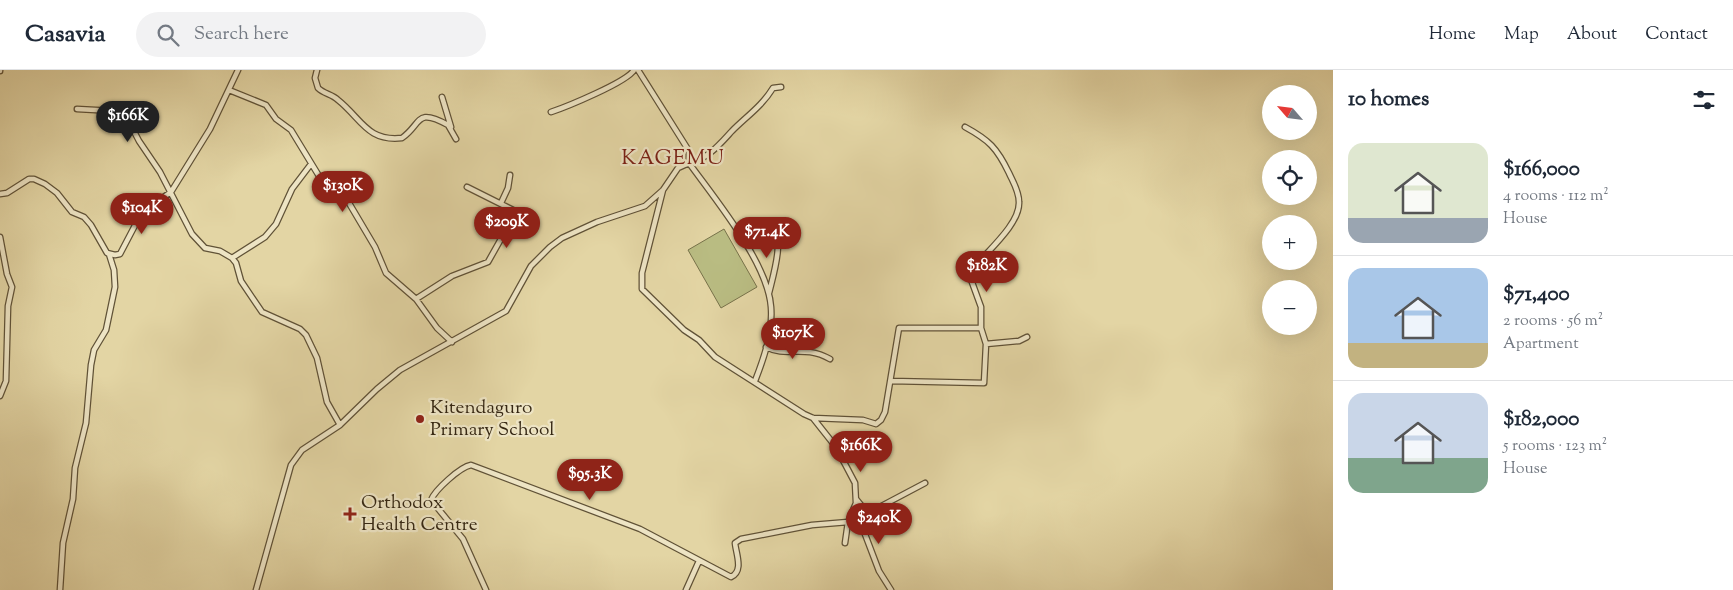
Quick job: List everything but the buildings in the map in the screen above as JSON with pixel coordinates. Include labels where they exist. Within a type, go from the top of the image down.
[{"type":"street","points":[[109,254],[117,255],[122,252],[142,212],[171,192],[210,129],[238,70]]},
{"type":"street","points":[[317,70],[315,78],[318,88],[338,99],[359,122],[377,135],[402,138],[417,120],[424,118],[440,120],[451,128]]},
{"type":"street","points":[[550,112],[573,105],[621,81],[634,70]]},
{"type":"street","points":[[638,70],[688,151],[689,163],[751,254],[769,293]]},
{"type":"street","points":[[256,590],[294,459],[302,450],[340,425],[377,389],[400,370],[506,311],[513,302],[532,266],[544,252],[562,238],[597,222],[645,206],[663,190],[678,168],[703,157],[722,143],[732,131],[761,106],[773,88],[781,87]]},
{"type":"street","points":[[230,90],[267,106],[276,119],[291,130],[311,164],[324,181],[346,198],[375,247],[386,273],[416,299],[437,328],[452,342]]},
{"type":"street","points":[[442,97],[456,139]]},
{"type":"street","points":[[77,109],[114,111],[126,116],[139,141],[171,192],[192,234],[205,248],[220,251],[232,258],[236,263],[241,281],[262,312],[296,327],[306,335],[317,358],[327,402],[340,425]]},
{"type":"street","points":[[891,381],[984,383],[986,344],[981,328],[981,307],[969,274],[1011,223],[1019,209],[1019,199],[1014,184],[995,147],[965,127]]},
{"type":"street","points":[[232,258],[264,237],[276,224],[292,189],[311,164]]},
{"type":"street","points":[[501,203],[506,193],[510,175]]},
{"type":"street","points":[[0,194],[7,193],[29,180],[39,181],[57,193],[72,212],[89,222],[109,254],[114,270],[115,287],[106,330],[94,350],[91,365],[86,423],[75,468],[72,499],[64,543],[60,590]]},
{"type":"street","points":[[416,299],[439,282],[489,261],[513,215],[513,210],[467,187]]},
{"type":"street","points":[[663,190],[642,272],[642,289],[684,330],[700,340],[715,357],[812,418],[836,447],[855,483],[854,508],[879,571],[891,590]]},
{"type":"street","points":[[754,381],[766,347],[771,322],[769,293],[776,261],[776,230],[773,221]]},
{"type":"street","points":[[0,237],[7,274],[12,287],[8,306],[6,381],[0,396]]},
{"type":"street","points":[[812,418],[863,420],[877,424],[885,412],[899,328],[981,328]]},
{"type":"street","points":[[986,344],[1019,340],[1027,337]]},
{"type":"street","points":[[766,347],[777,352],[813,351],[830,359]]},
{"type":"street","points":[[486,590],[463,539],[431,499],[450,478],[465,466],[471,465],[640,530],[733,577],[739,568],[735,543],[740,539],[812,525],[848,522]]},
{"type":"street","points":[[854,496],[865,510],[872,511],[925,483]]},
{"type":"street","points":[[845,544],[848,522],[854,508]]},
{"type":"street","points":[[686,590],[699,561]]},
{"type":"green space","points":[[724,229],[757,287],[721,308],[688,250]]},
{"type":"place","name":"Kitendaguro Primary School","points":[[420,419]]},
{"type":"place","name":"Orthodox Health Centre","points":[[350,514]]},
{"type":"district","name":"KAGEMU","points":[[673,159]]}]
